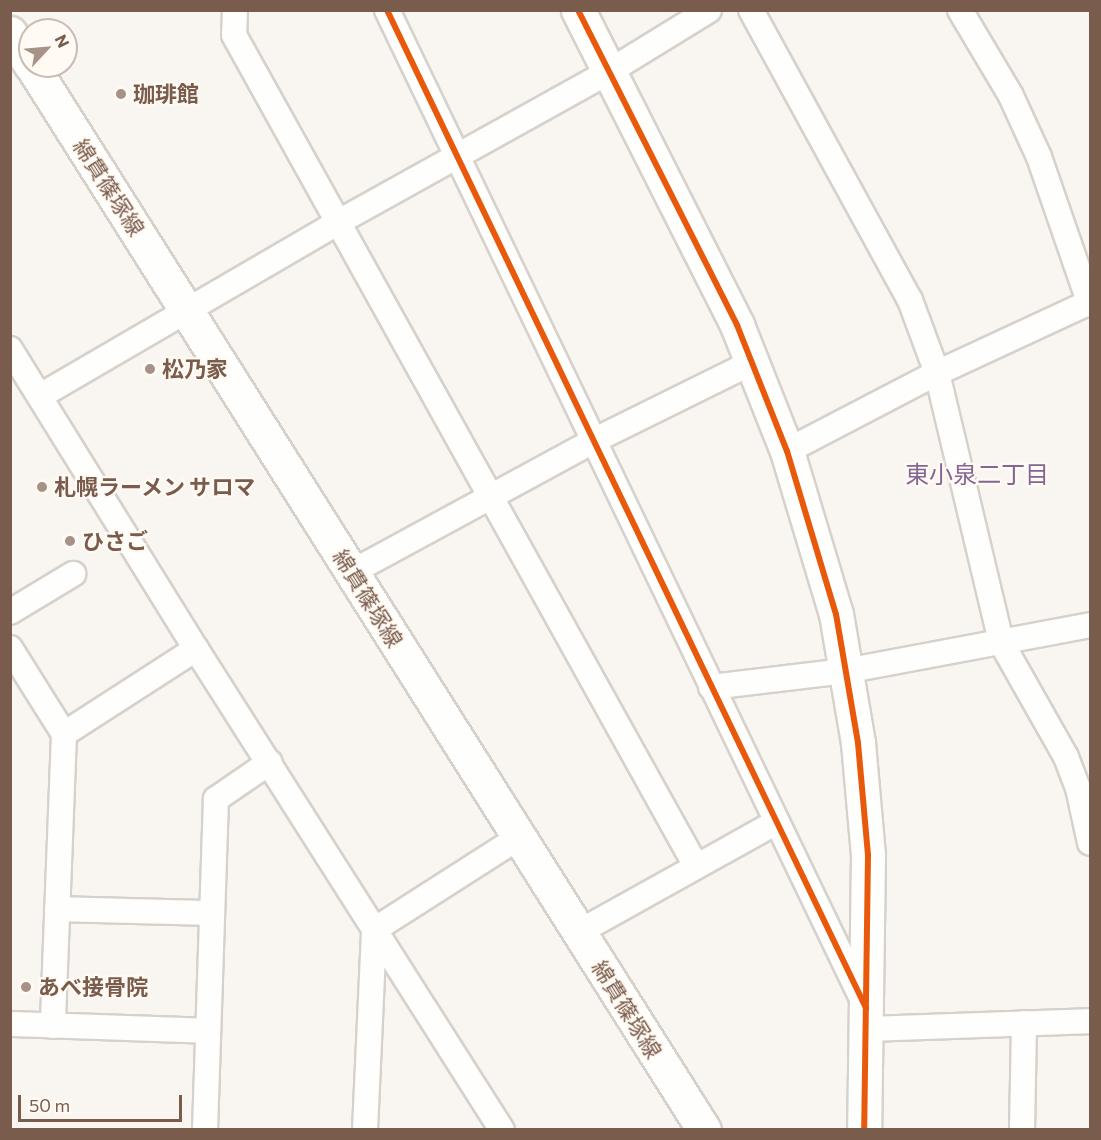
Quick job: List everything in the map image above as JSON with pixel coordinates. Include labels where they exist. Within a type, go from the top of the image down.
[{"type":"main road","points":[[578,10],[698,243],[751,363],[787,451],[836,614],[858,743],[868,855],[864,1130]]},
{"type":"main road","name":"綿貫篠塚線","points":[[39,78],[704,1130]]},
{"type":"street","points":[[235,10],[234,35],[696,866]]},
{"type":"street","points":[[387,10],[776,823],[867,1020],[1024,1023],[1090,1021]]},
{"type":"street","points":[[40,396],[337,223],[610,71],[709,10]]},
{"type":"street","points":[[751,10],[881,243],[910,300],[937,373],[1001,642],[1066,757],[1078,788],[1090,843]]},
{"type":"street","points":[[787,451],[937,373],[1090,303],[1039,157],[1011,96],[960,10]]},
{"type":"street","points":[[10,349],[196,650],[270,762],[502,1130]]},
{"type":"street","points":[[352,573],[593,441],[751,363]]},
{"type":"street","points":[[10,612],[73,574]]},
{"type":"street","points":[[711,687],[845,671],[1090,625]]},
{"type":"street","points":[[10,648],[64,734],[53,1026]]},
{"type":"street","points":[[64,734],[196,650]]},
{"type":"street","points":[[205,1130],[216,799],[270,762]]},
{"type":"street","points":[[579,932],[776,823]]},
{"type":"street","points":[[374,930],[518,838]]},
{"type":"street","points":[[57,909],[212,913]]},
{"type":"street","points":[[365,1130],[374,930]]},
{"type":"street","points":[[1022,1130],[1024,1023]]},
{"type":"street","points":[[10,1024],[208,1031]]},
{"type":"cycle path","points":[[387,10],[866,1008]]},
{"type":"cycle path","points":[[578,10],[737,325],[787,451],[836,614],[858,743],[868,855],[864,1130]]},
{"type":"place","name":"珈琲館","points":[[121,94]]},
{"type":"place","name":"松乃家","points":[[150,369]]},
{"type":"place","name":"札幌ラーメン サロマ","points":[[42,487]]},
{"type":"place","name":"ひさご","points":[[70,541]]},
{"type":"place","name":"あべ接骨院","points":[[26,987]]},
{"type":"district","name":"東小泉二丁目","points":[[977,474]]}]
